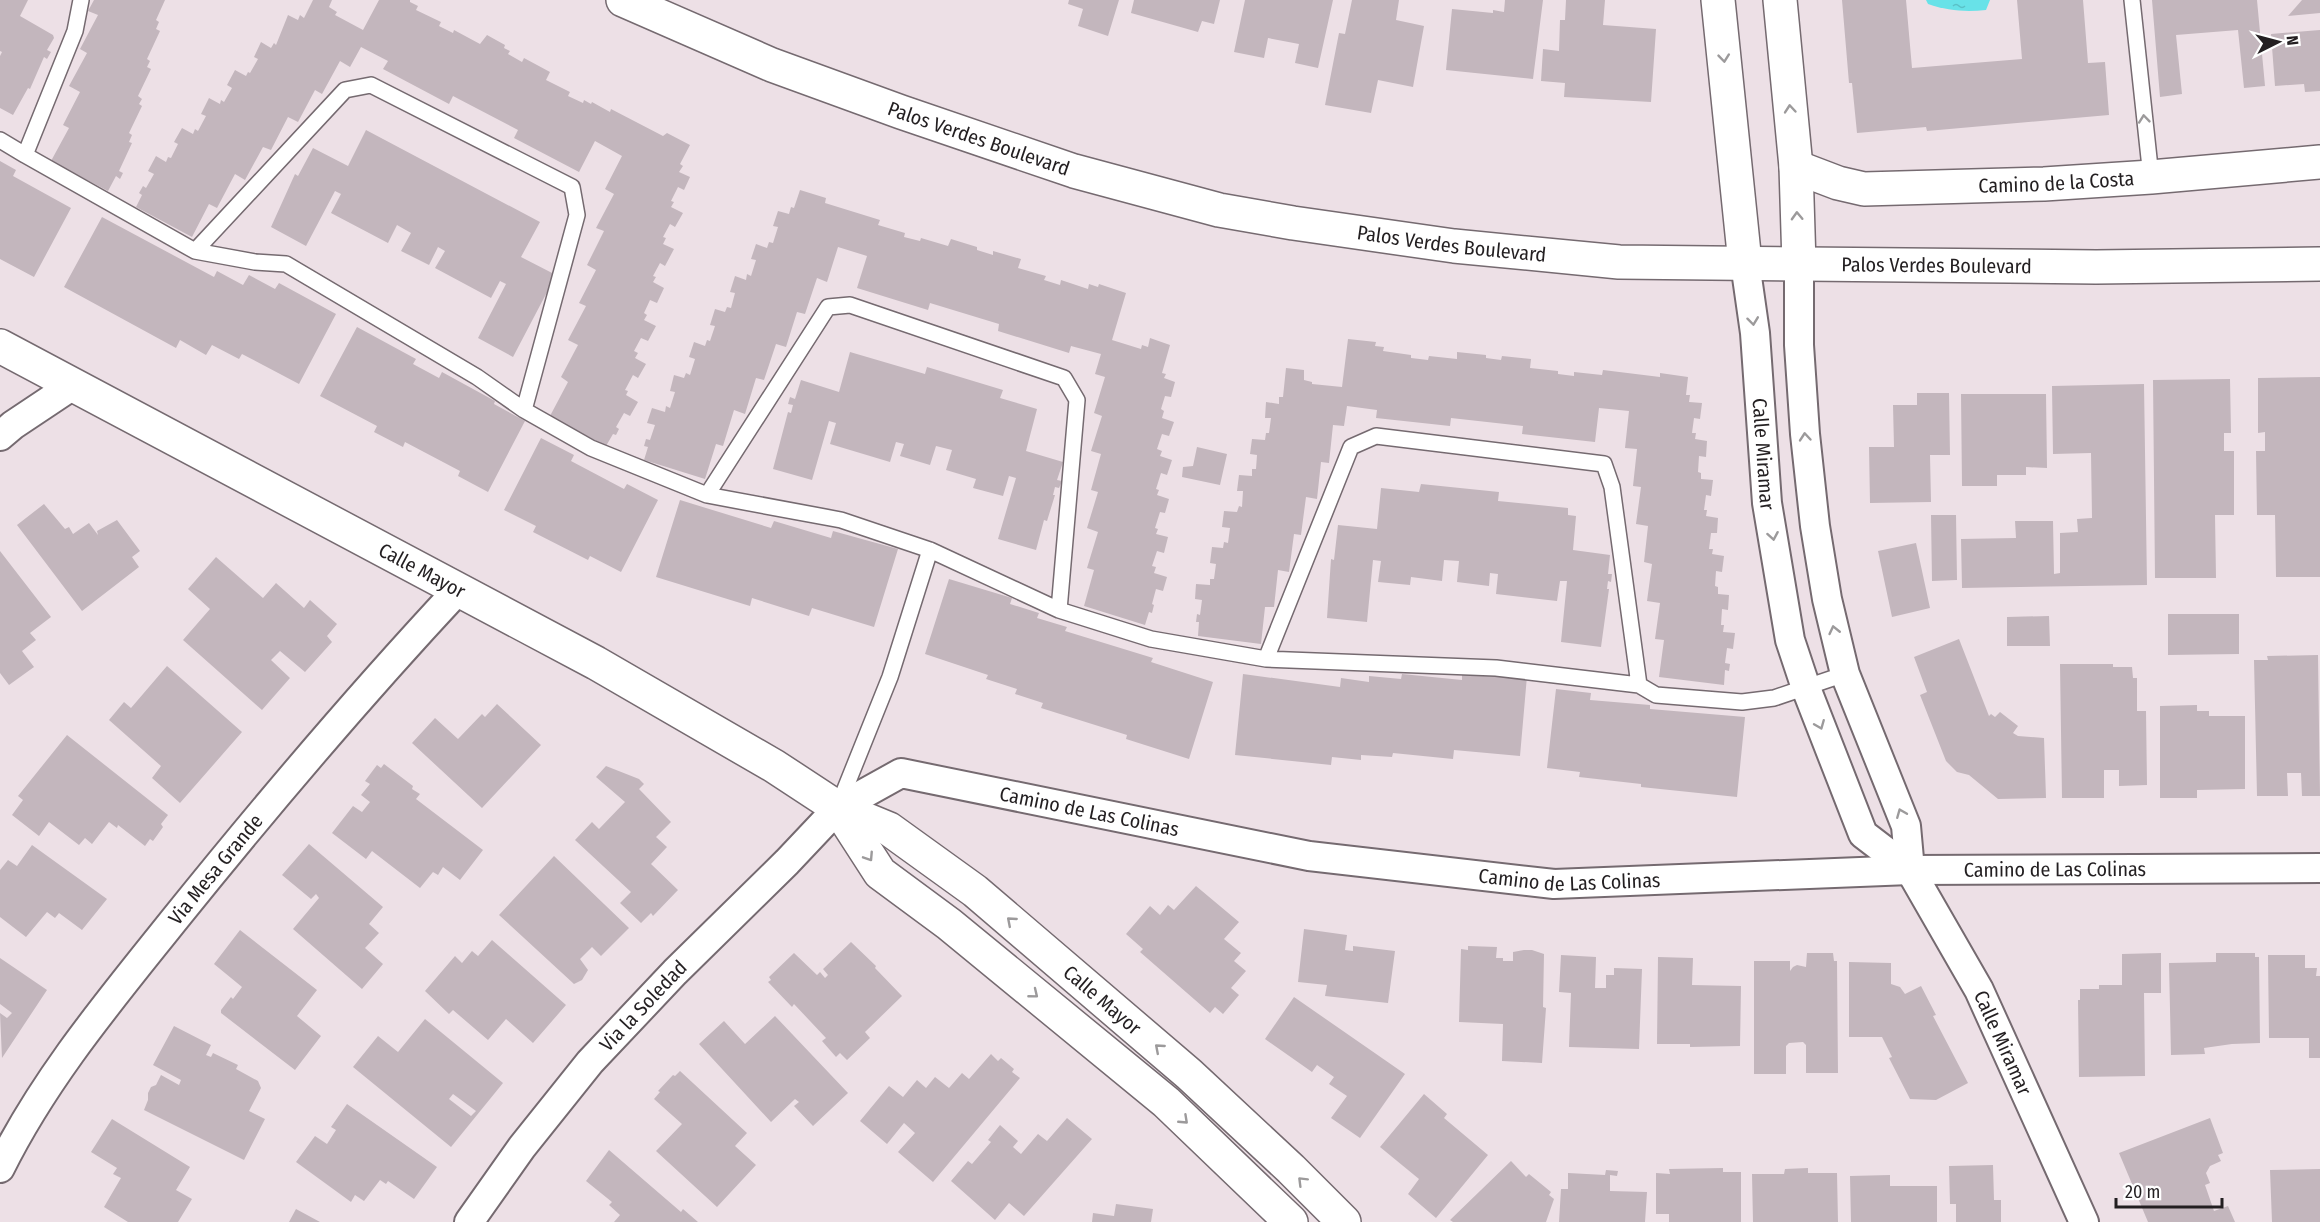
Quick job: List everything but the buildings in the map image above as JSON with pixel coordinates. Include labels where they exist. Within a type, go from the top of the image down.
[{"type":"street","name":"Palos Verdes Boulevard","points":[[623,0],[772,65],[1074,171],[1219,210],[1293,223],[1454,246],[1619,262],[2096,267],[2320,264]]},
{"type":"street","name":"Calle Miramar","points":[[1718,0],[1745,263],[1755,333],[1767,503],[1790,640],[1806,688],[1863,834],[1910,870],[1979,990],[2084,1222]]},
{"type":"street","name":"Calle Miramar","points":[[1780,0],[1796,167],[1799,345],[1807,457],[1815,526],[1827,599],[1845,674],[1906,826],[1910,870]]},
{"type":"street","name":"Camino de la Costa","points":[[1796,167],[1839,183],[1864,189],[2044,184],[2320,162]]},
{"type":"street","name":"Calle Mayor","points":[[0,346],[596,663],[774,766],[838,808],[889,829],[975,891],[1189,1074],[1344,1222]]},
{"type":"street","points":[[0,436],[73,385]]},
{"type":"street","name":"Via Mesa Grande","points":[[0,1168],[14,1139],[77,1041],[259,815],[414,637],[458,590]]},
{"type":"street","name":"Camino de Las Colinas","points":[[838,808],[901,773],[1309,856],[1554,884],[1910,870],[2320,868]]},
{"type":"street","name":"Calle Mayor","points":[[838,808],[880,873],[949,924],[1166,1102],[1291,1222]]},
{"type":"street","name":"Via la Soledad","points":[[469,1222],[522,1147],[590,1062],[675,972],[787,862],[838,808]]},
{"type":"lane","points":[[25,155],[75,31],[81,0]]},
{"type":"lane","points":[[2132,0],[2151,177]]},
{"type":"lane","points":[[195,251],[345,90],[371,86],[572,187],[577,215],[524,410]]},
{"type":"lane","points":[[0,140],[195,251],[255,262],[286,264],[477,377],[524,410],[591,448],[707,495],[841,520],[930,550],[1059,610],[1151,639],[1266,659],[1496,668],[1639,685],[1656,695],[1742,702],[1774,698],[1845,674]]},
{"type":"lane","points":[[707,495],[828,308],[850,305],[1064,378],[1077,400],[1059,610]]},
{"type":"lane","points":[[1266,659],[1351,447],[1376,436],[1604,464],[1612,487],[1639,685]]},
{"type":"lane","points":[[838,808],[890,677],[930,550]]},
{"type":"water","points":[[1926,0],[1990,0],[1986,10],[1971,11],[1943,8],[1928,4]]}]
